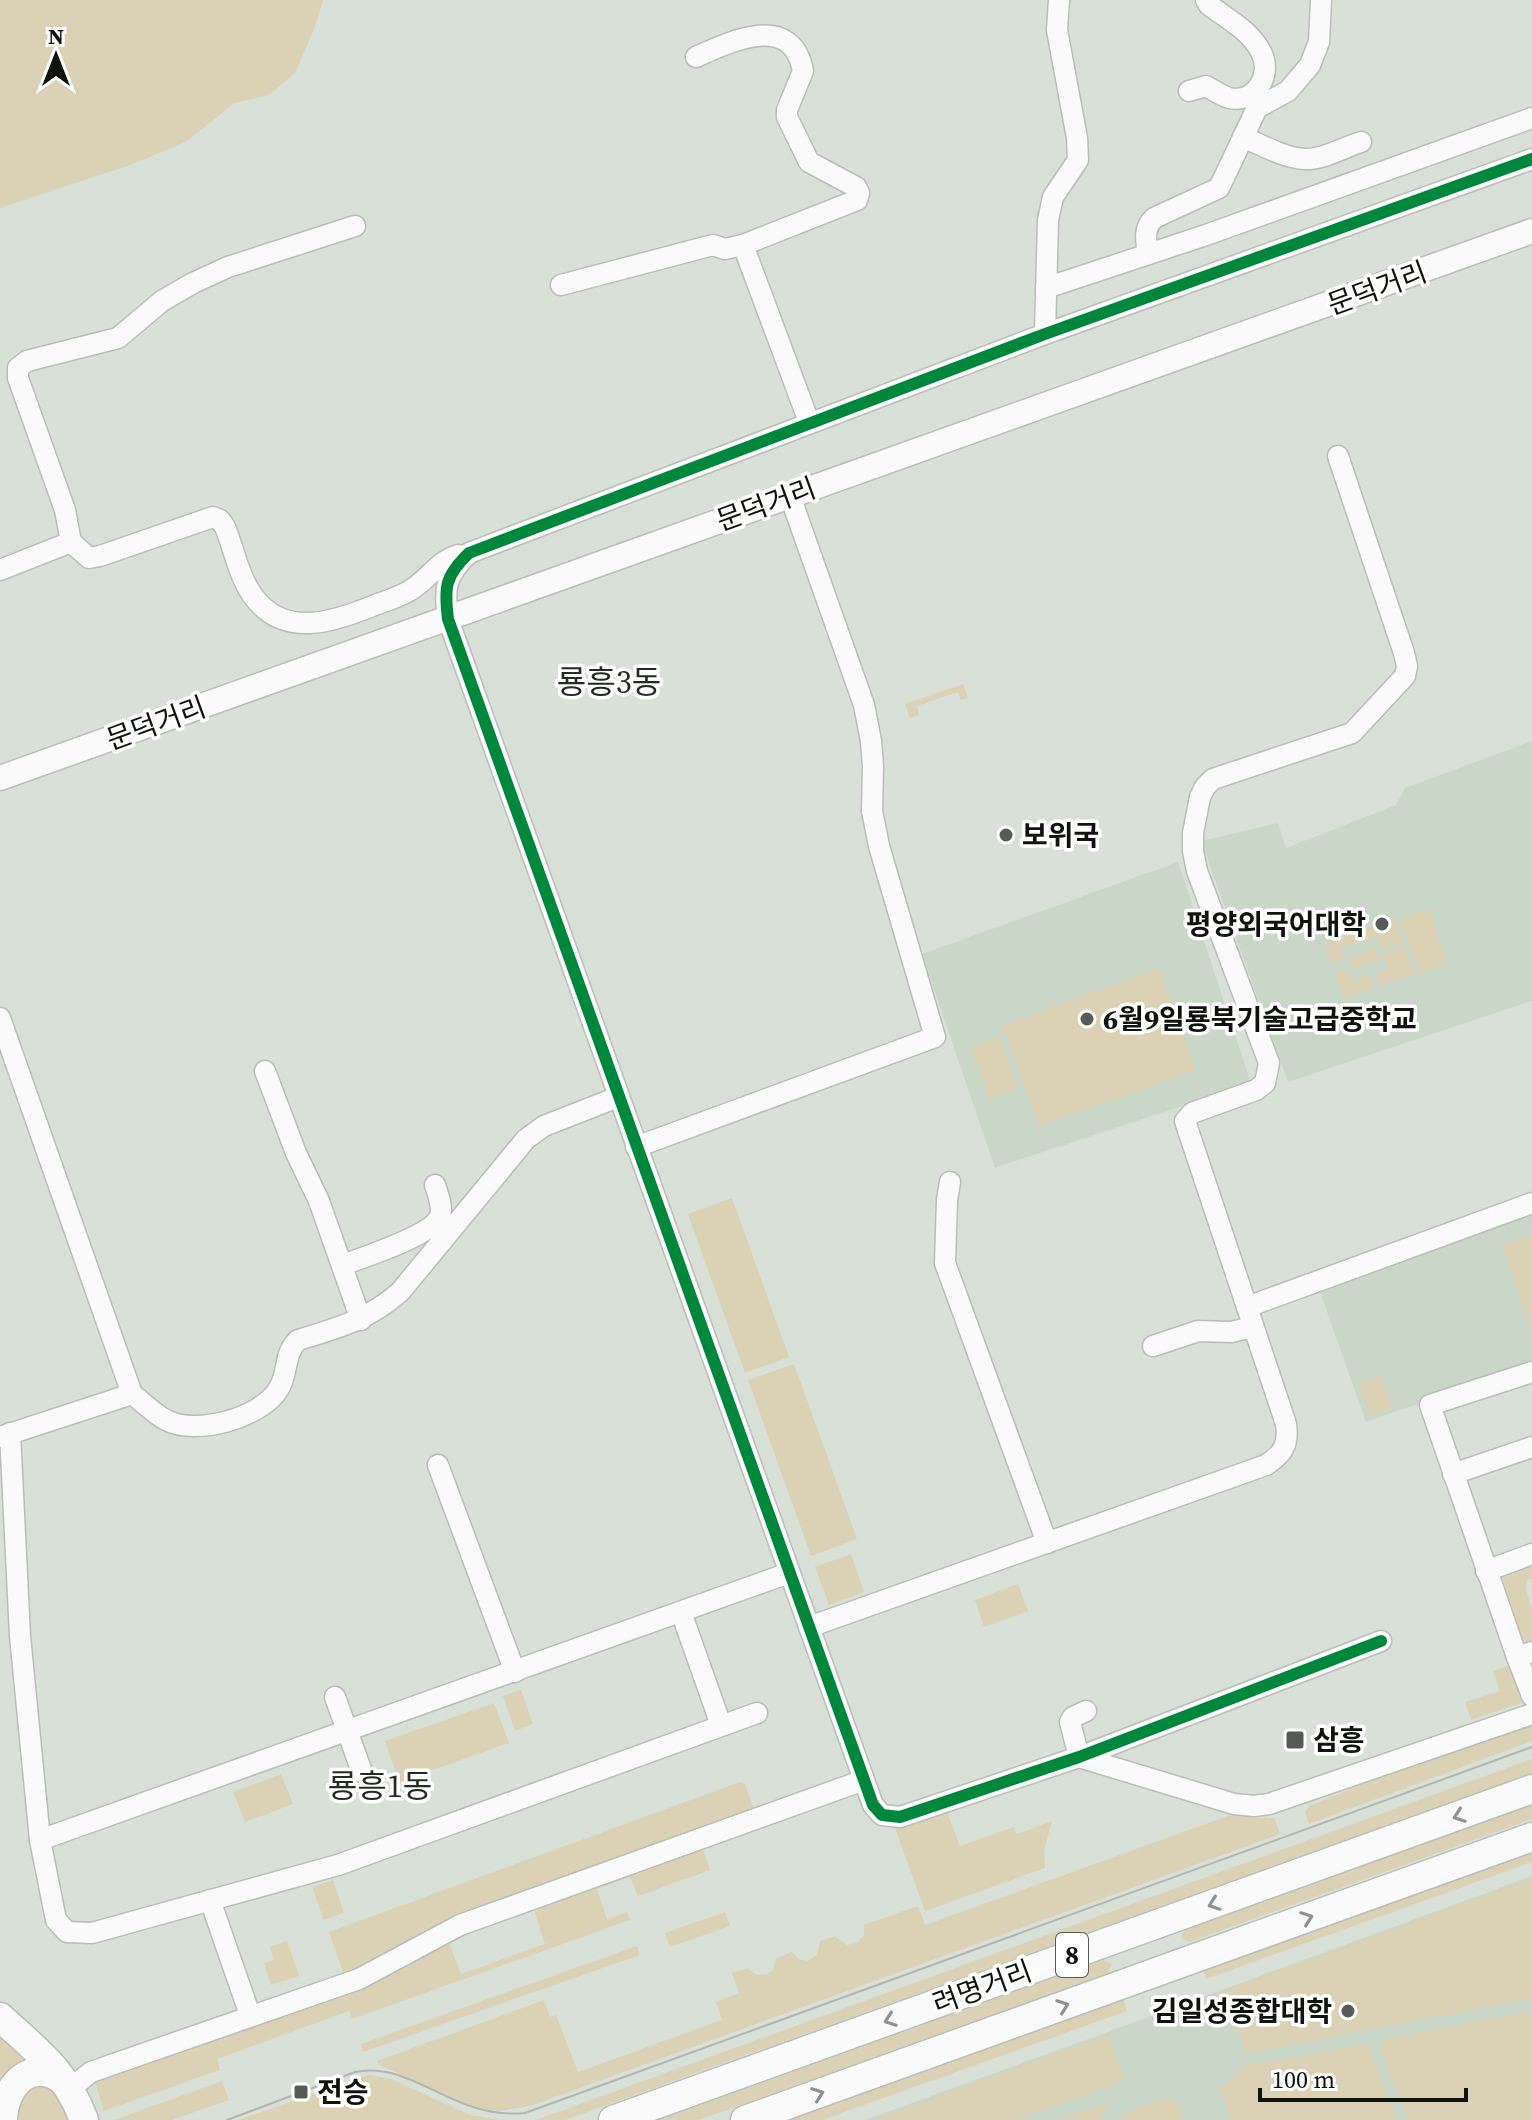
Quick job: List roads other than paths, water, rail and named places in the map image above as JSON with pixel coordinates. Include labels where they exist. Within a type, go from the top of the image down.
[{"type":"highway","name":"려명거리","points":[[613,2120],[1532,1789]]},
{"type":"highway","name":"려명거리","points":[[745,2120],[1532,1837]]},
{"type":"highway","points":[[0,2017],[60,2073],[71,2088],[84,2120]]},
{"type":"highway","points":[[3,2120],[4,2100],[10,2089],[29,2075],[52,2075],[71,2088]]},
{"type":"main road","name":"문덕거리","points":[[0,778],[1532,231]]},
{"type":"street","points":[[1189,91],[1206,86],[1229,98],[1242,98],[1260,86],[1265,72],[1261,51],[1249,35],[1206,0]]},
{"type":"street","points":[[1148,254],[1145,237],[1147,225],[1154,218],[1224,184],[1257,108],[1288,91],[1310,65],[1319,42],[1321,0]]},
{"type":"street","points":[[1045,334],[1048,220],[1053,197],[1078,160],[1077,138],[1057,30],[1064,2]]},
{"type":"street","points":[[561,285],[713,245],[725,249],[743,245],[857,200],[859,193],[856,187],[809,162],[787,117],[803,71],[794,49],[779,39],[749,35],[696,57]]},
{"type":"street","points":[[1046,288],[1532,118]]},
{"type":"street","points":[[1243,137],[1305,159],[1361,142]]},
{"type":"street","points":[[355,226],[228,267],[162,301],[118,338],[27,361],[18,368],[18,378],[65,510],[71,542],[89,558],[213,517],[225,527],[252,594],[263,607],[286,621],[315,625],[355,614],[408,592],[444,561],[1045,334],[1532,159]]},
{"type":"street","points":[[743,245],[809,422]]},
{"type":"street","points":[[809,1627],[1266,1465],[1279,1457],[1285,1448],[1288,1437],[1286,1424],[1185,1121],[1192,1113],[1256,1090],[1265,1083],[1269,1063],[1197,871],[1193,833],[1200,797],[1213,779],[1352,733],[1405,676],[1407,666],[1404,653],[1338,456]]},
{"type":"street","points":[[636,1147],[935,1037],[879,846],[872,811],[873,766],[864,705],[790,496]]},
{"type":"street","points":[[0,570],[71,542]]},
{"type":"street","points":[[469,553],[449,574],[445,593],[448,619],[873,1805],[882,1815],[900,1817],[1079,1757],[1381,1641]]},
{"type":"street","points":[[0,1018],[132,1394],[167,1421],[192,1428],[212,1426],[257,1409],[277,1393],[285,1377],[288,1354],[298,1340],[361,1320],[382,1308],[400,1292],[526,1139],[544,1126],[618,1097]]},
{"type":"street","points":[[265,1071],[296,1153],[319,1201],[361,1320]]},
{"type":"street","points":[[950,1182],[945,1263],[1047,1543]]},
{"type":"street","points":[[343,1265],[425,1231],[438,1220],[441,1210],[435,1185]]},
{"type":"street","points":[[1153,1346],[1198,1331],[1231,1332],[1250,1317],[1532,1203]]},
{"type":"street","points":[[1532,1372],[1430,1405],[1486,1571],[1524,1654],[1532,1696]]},
{"type":"street","points":[[132,1394],[5,1435],[40,1840],[56,1920],[67,1932],[92,1933],[338,1865],[757,1713]]},
{"type":"street","points":[[1453,1474],[1532,1447]]},
{"type":"street","points":[[438,1465],[515,1672]]},
{"type":"street","points":[[1486,1571],[1532,1554]]},
{"type":"street","points":[[40,1840],[789,1573]]},
{"type":"street","points":[[681,1612],[721,1725]]},
{"type":"street","points":[[335,1697],[362,1772]]},
{"type":"street","points":[[1079,1757],[1070,1722],[1073,1717],[1086,1711]]},
{"type":"street","points":[[1079,1757],[1234,1804],[1254,1806],[1269,1804],[1532,1714]]},
{"type":"street","points":[[71,2088],[91,2072],[359,1979],[460,1925],[864,1780]]},
{"type":"street","points":[[210,1900],[250,2015]]},
{"type":"tram line","points":[[227,2120],[355,2072],[376,2071],[396,2074],[476,2108],[499,2113],[525,2113],[1532,1747]]},
{"type":"place","name":"보위국","points":[[1006,835]]},
{"type":"place","name":"평양외국어대학","points":[[1382,924]]},
{"type":"place","name":"6월9일룡북기술고급중학교","points":[[1087,1019]]},
{"type":"place","name":"삼흥","points":[[1295,1740]]},
{"type":"place","name":"김일성종합대학","points":[[1348,2011]]},
{"type":"place","name":"전승","points":[[301,2092]]},
{"type":"district","name":"룡흥3동","points":[[609,682]]},
{"type":"district","name":"룡흥1동","points":[[380,1786]]}]
